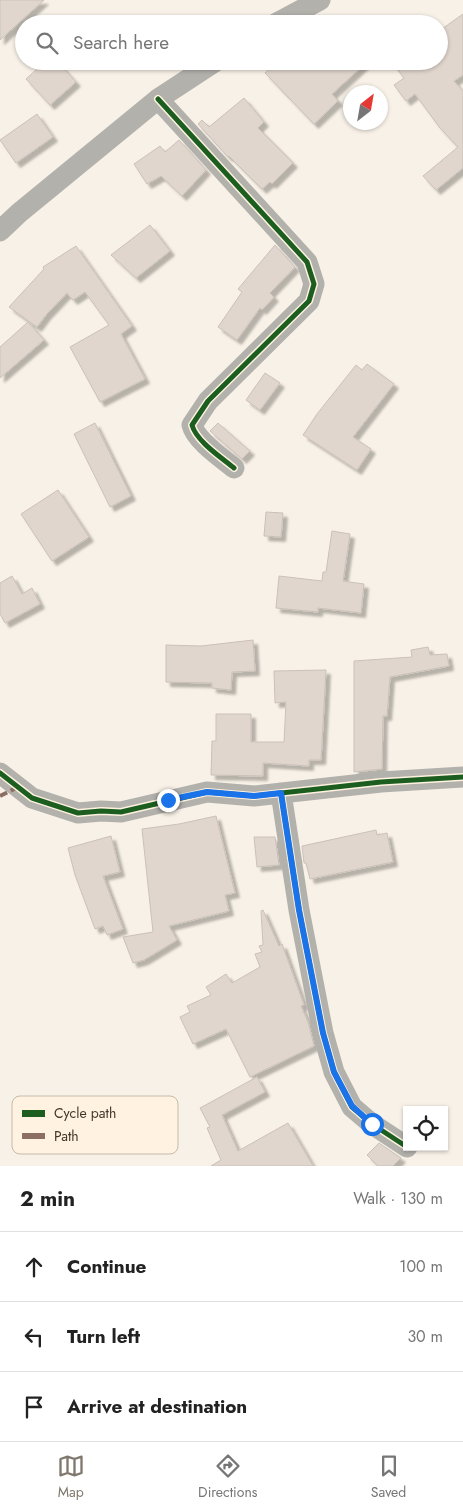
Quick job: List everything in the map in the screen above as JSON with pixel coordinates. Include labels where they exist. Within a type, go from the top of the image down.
[{"type":"street","points":[[289,15],[311,2]]},
{"type":"street","points":[[0,231],[158,99],[202,70]]},
{"type":"street","points":[[158,99],[307,262],[314,284],[309,301],[208,401],[192,425],[202,441],[234,468]]},
{"type":"street","points":[[0,773],[32,798],[78,814],[100,811],[121,812],[207,792],[254,796],[381,782],[463,777]]},
{"type":"street","points":[[281,793],[299,910],[323,1033],[334,1072],[352,1106],[372,1124],[403,1145]]},
{"type":"building","points":[[0,0],[44,0],[28,15],[15,15],[15,26],[0,40]]},
{"type":"building","points":[[463,14],[463,75],[454,81],[463,91],[463,168],[436,190],[423,176],[458,147],[440,128],[415,94],[406,101],[394,85],[404,78],[398,70],[448,70],[448,25]]},
{"type":"building","points":[[36,70],[65,70],[76,82],[50,105],[26,79]]},
{"type":"building","points":[[268,70],[358,70],[332,94],[338,101],[314,124],[265,73]]},
{"type":"building","points":[[244,98],[264,122],[258,128],[293,163],[272,184],[270,182],[262,189],[228,157],[198,124],[202,120],[209,127]]},
{"type":"building","points":[[37,114],[53,137],[16,163],[0,140]]},
{"type":"building","points":[[179,140],[206,170],[182,196],[161,176],[147,184],[134,164],[160,146],[165,152]]},
{"type":"building","points":[[150,225],[170,251],[136,278],[111,255]]},
{"type":"building","points":[[275,245],[295,267],[270,293],[274,297],[262,310],[260,308],[237,340],[218,327],[242,292],[238,289]]},
{"type":"building","points":[[76,246],[132,326],[121,334],[145,379],[100,402],[70,347],[109,325],[85,292],[73,300],[67,293],[37,327],[9,307],[44,269],[43,267]]},
{"type":"building","points":[[28,322],[44,340],[0,378],[0,347]]},
{"type":"building","points":[[367,364],[394,384],[353,437],[371,449],[357,470],[303,435],[317,414],[356,365],[362,370]]},
{"type":"building","points":[[265,373],[280,383],[260,410],[246,400]]},
{"type":"building","points":[[95,423],[131,496],[110,507],[74,434]]},
{"type":"building","points":[[218,423],[250,451],[242,459],[210,431]]},
{"type":"building","points":[[58,490],[89,537],[52,561],[21,514]]},
{"type":"building","points":[[266,512],[283,513],[281,537],[264,536]]},
{"type":"building","points":[[332,531],[350,534],[343,581],[364,584],[361,613],[318,608],[318,612],[276,608],[279,576],[322,581],[323,572],[326,572]]},
{"type":"building","points":[[12,576],[22,594],[32,588],[40,604],[5,623],[0,614],[0,583]]},
{"type":"building","points":[[253,640],[255,671],[232,672],[231,690],[212,688],[212,683],[166,682],[166,645],[201,646]]},
{"type":"building","points":[[428,647],[430,655],[447,654],[449,666],[390,677],[387,716],[383,716],[382,769],[354,772],[354,661],[412,657],[411,650]]},
{"type":"building","points":[[326,670],[321,760],[309,760],[309,766],[263,763],[263,776],[211,775],[212,741],[216,741],[216,714],[251,714],[251,742],[284,742],[286,702],[275,703],[274,671]]},
{"type":"building","points":[[216,816],[235,893],[225,895],[229,911],[169,926],[177,940],[144,960],[133,963],[123,937],[153,932],[142,829]]},
{"type":"building","points":[[376,830],[377,835],[387,833],[393,862],[310,879],[306,863],[304,863],[302,846]]},
{"type":"building","points":[[111,836],[120,872],[103,876],[123,929],[107,935],[103,926],[95,929],[75,875],[68,848]]},
{"type":"building","points":[[254,837],[275,837],[279,865],[257,867]]},
{"type":"building","points":[[263,910],[279,946],[282,944],[304,1005],[301,1006],[308,1022],[314,1046],[250,1077],[226,1029],[193,1044],[180,1017],[190,1012],[187,1006],[211,995],[206,987],[226,974],[232,983],[260,967],[255,954],[262,952],[259,946],[263,945],[261,911]]},
{"type":"building","points":[[257,1077],[265,1092],[222,1115],[238,1151],[288,1123],[313,1166],[211,1166],[221,1160],[207,1128],[210,1127],[200,1108]]},
{"type":"building","points":[[379,1143],[401,1158],[393,1166],[378,1166],[367,1155]]},
{"type":"marked path","points":[[0,796],[18,787]]},
{"type":"cycle path","points":[[158,99],[307,262],[314,284],[309,301],[208,401],[192,425],[194,431],[204,443],[234,468]]},
{"type":"cycle path","points":[[0,773],[32,798],[78,813],[121,812],[207,792],[254,796],[381,782],[463,777]]},
{"type":"cycle path","points":[[281,793],[299,910],[323,1033],[334,1072],[352,1107],[372,1124],[403,1144]]},
{"type":"route","points":[[168,800],[207,792],[254,796],[281,793],[299,910],[323,1033],[334,1072],[352,1106],[372,1124]]}]
